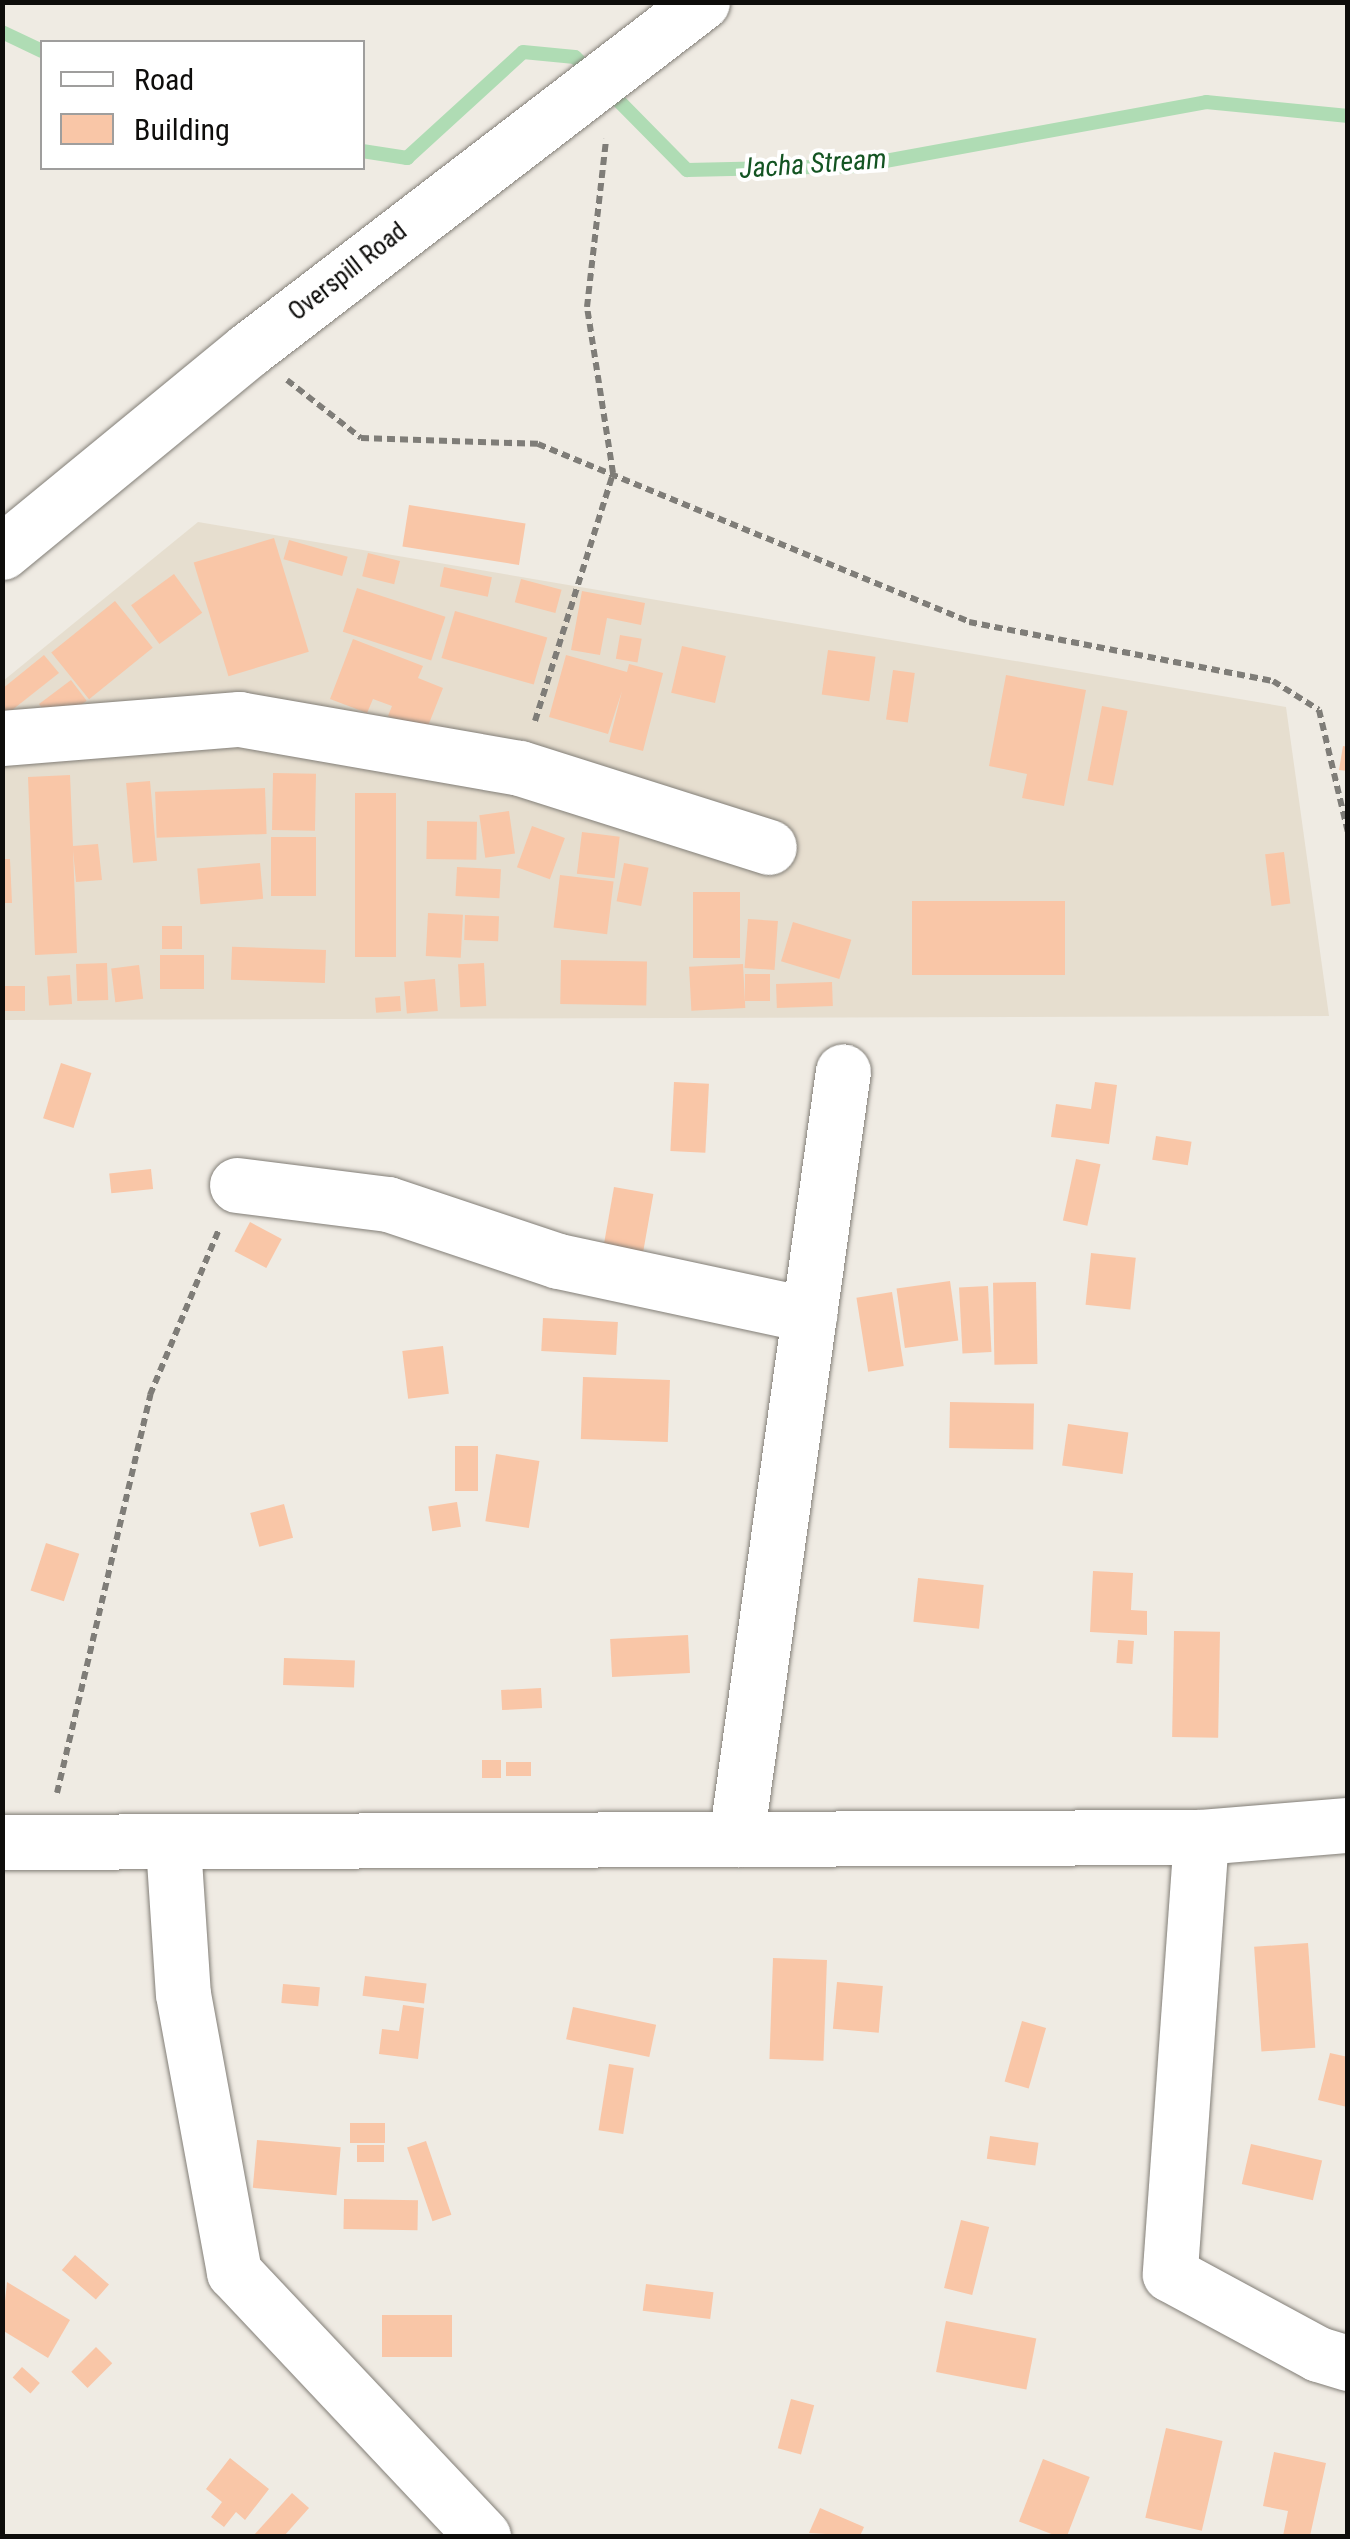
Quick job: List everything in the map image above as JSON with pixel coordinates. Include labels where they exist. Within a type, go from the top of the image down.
[{"type":"street","name":"Overspill Road","points":[[2,552],[248,350],[702,2]]},
{"type":"street","points":[[2,738],[240,718],[520,768],[769,846]]},
{"type":"street","points":[[736,1839],[843,1070]]},
{"type":"street","points":[[237,1185],[388,1204],[558,1262],[809,1315]]},
{"type":"street","points":[[22,1842],[173,1845],[1201,1838],[1348,1825]]},
{"type":"street","points":[[1201,1838],[1170,2274],[1318,2354],[1348,2363]]},
{"type":"street","points":[[173,1845],[183,1994],[234,2272],[483,2536]]},
{"type":"path","points":[[520,768],[613,473],[587,307],[609,113],[578,96]]},
{"type":"path","points":[[248,350],[361,438],[538,444],[613,473],[685,510],[969,622],[1273,681],[1319,710],[1348,834]]},
{"type":"path","points":[[22,1842],[65,1768],[150,1395],[237,1185]]},
{"type":"shaded area","points":[[198,522],[1286,707],[1329,1016],[3,1020],[3,681]]},
{"type":"building","points":[[409,505],[526,523],[519,565],[402,546]]},
{"type":"building","points":[[274,538],[309,652],[228,676],[194,563]]},
{"type":"building","points":[[289,540],[348,557],[342,576],[283,559]]},
{"type":"building","points":[[368,553],[400,561],[394,584],[362,576]]},
{"type":"building","points":[[444,567],[492,577],[488,597],[440,587]]},
{"type":"building","points":[[174,574],[202,613],[159,644],[131,605]]},
{"type":"building","points":[[521,579],[562,590],[555,613],[515,602]]},
{"type":"building","points":[[357,588],[445,617],[431,660],[343,632]]},
{"type":"building","points":[[582,591],[645,603],[641,625],[607,618],[600,655],[571,650]]},
{"type":"building","points":[[115,601],[153,648],[89,699],[51,653]]},
{"type":"building","points":[[455,611],[547,637],[534,685],[441,658]]},
{"type":"building","points":[[620,635],[642,639],[637,662],[616,659]]},
{"type":"building","points":[[353,639],[423,666],[418,678],[443,688],[426,731],[388,716],[392,706],[373,699],[367,713],[330,699]]},
{"type":"building","points":[[682,646],[726,656],[715,703],[671,693]]},
{"type":"building","points":[[828,650],[876,657],[869,701],[822,695]]},
{"type":"building","points":[[44,655],[59,673],[2,718],[2,689]]},
{"type":"building","points":[[566,655],[627,672],[629,664],[663,673],[643,751],[609,742],[622,691],[608,734],[549,717]]},
{"type":"building","points":[[893,670],[915,673],[908,723],[886,720]]},
{"type":"building","points":[[1006,675],[1086,690],[1064,806],[1022,798],[1027,774],[989,766]]},
{"type":"building","points":[[71,680],[87,701],[55,725],[39,704]]},
{"type":"building","points":[[1102,706],[1128,711],[1113,786],[1087,781]]},
{"type":"building","points":[[1343,746],[1348,747],[1348,771],[1339,770]]},
{"type":"building","points":[[273,773],[316,774],[315,831],[272,830]]},
{"type":"building","points":[[70,775],[73,846],[98,844],[102,880],[76,882],[73,850],[77,953],[35,955],[28,777]]},
{"type":"building","points":[[150,781],[157,861],[133,863],[126,783]]},
{"type":"building","points":[[265,788],[267,834],[157,838],[155,792]]},
{"type":"building","points":[[355,793],[396,793],[396,957],[355,957]]},
{"type":"building","points":[[509,811],[515,854],[485,858],[479,815]]},
{"type":"building","points":[[427,821],[477,822],[476,860],[426,859]]},
{"type":"building","points":[[532,826],[565,838],[550,879],[517,867]]},
{"type":"building","points":[[582,832],[620,837],[615,878],[577,874]]},
{"type":"building","points":[[271,837],[316,837],[316,896],[271,896]]},
{"type":"building","points":[[1284,852],[1290,904],[1271,906],[1265,854]]},
{"type":"building","points":[[2,859],[10,859],[12,903],[2,903]]},
{"type":"building","points":[[260,863],[263,899],[200,904],[197,868]]},
{"type":"building","points":[[624,863],[649,868],[641,906],[617,901]]},
{"type":"building","points":[[457,867],[501,869],[499,898],[455,896]]},
{"type":"building","points":[[560,875],[614,882],[607,934],[554,928]]},
{"type":"building","points":[[693,892],[740,892],[740,958],[693,958]]},
{"type":"building","points":[[912,901],[1065,901],[1065,975],[912,975]]},
{"type":"building","points":[[428,913],[463,915],[461,958],[426,956]]},
{"type":"building","points":[[465,915],[499,916],[498,941],[464,940]]},
{"type":"building","points":[[748,919],[778,921],[775,970],[745,968]]},
{"type":"building","points":[[793,922],[851,940],[839,979],[781,961]]},
{"type":"building","points":[[162,926],[182,926],[182,949],[162,949]]},
{"type":"building","points":[[232,947],[326,950],[325,983],[231,980]]},
{"type":"building","points":[[160,955],[204,955],[204,989],[160,989]]},
{"type":"building","points":[[561,960],[647,962],[646,1005],[560,1004]]},
{"type":"building","points":[[107,963],[108,1000],[77,1001],[76,964]]},
{"type":"building","points":[[484,963],[486,1006],[460,1007],[458,964]]},
{"type":"building","points":[[743,964],[745,1008],[691,1011],[689,967]]},
{"type":"building","points":[[139,965],[143,999],[115,1002],[111,968]]},
{"type":"building","points":[[745,974],[770,974],[770,1001],[745,1001]]},
{"type":"building","points":[[70,975],[72,1004],[49,1006],[47,977]]},
{"type":"building","points":[[435,979],[438,1011],[407,1014],[404,982]]},
{"type":"building","points":[[832,982],[833,1006],[777,1008],[776,984]]},
{"type":"building","points":[[2,986],[25,986],[25,1011],[2,1011]]},
{"type":"building","points":[[400,996],[401,1011],[376,1013],[375,998]]},
{"type":"building","points":[[61,1063],[91,1073],[74,1128],[43,1118]]},
{"type":"building","points":[[674,1082],[709,1084],[705,1153],[670,1151]]},
{"type":"building","points":[[1095,1082],[1117,1085],[1109,1144],[1051,1137],[1056,1104],[1091,1109]]},
{"type":"building","points":[[1156,1136],[1192,1142],[1188,1165],[1152,1160]]},
{"type":"building","points":[[1076,1159],[1100,1164],[1087,1226],[1063,1221]]},
{"type":"building","points":[[151,1169],[153,1189],[111,1193],[109,1173]]},
{"type":"building","points":[[614,1187],[653,1194],[641,1266],[601,1259]]},
{"type":"building","points":[[250,1222],[282,1239],[266,1268],[235,1251]]},
{"type":"building","points":[[1091,1253],[1136,1258],[1130,1309],[1086,1305]]},
{"type":"building","points":[[950,1281],[958,1340],[905,1348],[897,1289]]},
{"type":"building","points":[[1036,1282],[1037,1364],[994,1365],[993,1283]]},
{"type":"building","points":[[988,1286],[991,1352],[962,1353],[959,1288]]},
{"type":"building","points":[[892,1292],[904,1366],[868,1372],[856,1298]]},
{"type":"building","points":[[543,1318],[618,1322],[616,1355],[541,1351]]},
{"type":"building","points":[[443,1346],[449,1394],[408,1399],[402,1351]]},
{"type":"building","points":[[583,1377],[670,1380],[668,1442],[581,1439]]},
{"type":"building","points":[[950,1402],[1034,1403],[1033,1449],[949,1448]]},
{"type":"building","points":[[1068,1424],[1128,1432],[1123,1474],[1062,1466]]},
{"type":"building","points":[[455,1446],[478,1446],[478,1491],[455,1491]]},
{"type":"building","points":[[496,1454],[539,1461],[529,1528],[485,1521]]},
{"type":"building","points":[[457,1502],[461,1527],[432,1531],[428,1507]]},
{"type":"building","points":[[284,1504],[293,1538],[259,1547],[250,1513]]},
{"type":"building","points":[[46,1543],[79,1554],[64,1601],[31,1591]]},
{"type":"building","points":[[1093,1571],[1133,1573],[1131,1610],[1147,1611],[1147,1635],[1090,1632]]},
{"type":"building","points":[[918,1578],[984,1585],[979,1629],[913,1622]]},
{"type":"building","points":[[1174,1631],[1220,1632],[1218,1738],[1172,1737]]},
{"type":"building","points":[[688,1635],[690,1673],[612,1677],[610,1639]]},
{"type":"building","points":[[1118,1640],[1134,1641],[1132,1664],[1116,1663]]},
{"type":"building","points":[[284,1658],[355,1660],[354,1687],[283,1685]]},
{"type":"building","points":[[541,1688],[542,1708],[502,1710],[501,1690]]},
{"type":"building","points":[[482,1760],[501,1760],[501,1778],[482,1778]]},
{"type":"building","points":[[506,1762],[531,1762],[531,1776],[506,1776]]},
{"type":"building","points":[[1308,1943],[1315,2048],[1261,2052],[1254,1947]]},
{"type":"building","points":[[773,1958],[827,1960],[823,2061],[769,2059]]},
{"type":"building","points":[[365,1976],[427,1984],[424,2003],[363,1996]]},
{"type":"building","points":[[837,1982],[883,1986],[879,2033],[833,2029]]},
{"type":"building","points":[[283,1984],[320,1987],[318,2006],[281,2003]]},
{"type":"building","points":[[403,2005],[424,2008],[418,2059],[379,2054],[382,2029],[399,2031]]},
{"type":"building","points":[[573,2007],[656,2025],[649,2057],[566,2039]]},
{"type":"building","points":[[1022,2021],[1046,2028],[1029,2088],[1005,2082]]},
{"type":"building","points":[[1330,2053],[1348,2057],[1347,2107],[1318,2100]]},
{"type":"building","points":[[609,2064],[634,2068],[623,2134],[599,2130]]},
{"type":"building","points":[[350,2123],[385,2123],[385,2143],[350,2143]]},
{"type":"building","points":[[990,2136],[1039,2143],[1035,2166],[987,2159]]},
{"type":"building","points":[[257,2140],[341,2147],[336,2195],[253,2188]]},
{"type":"building","points":[[426,2141],[451,2215],[432,2221],[407,2148]]},
{"type":"building","points":[[1251,2144],[1322,2160],[1313,2200],[1242,2184]]},
{"type":"building","points":[[357,2145],[384,2145],[384,2162],[357,2162]]},
{"type":"building","points":[[344,2199],[418,2200],[417,2230],[343,2229]]},
{"type":"building","points":[[961,2220],[989,2227],[972,2295],[944,2288]]},
{"type":"building","points":[[75,2255],[109,2285],[96,2300],[62,2270]]},
{"type":"building","points":[[7,2282],[70,2320],[48,2358],[2,2330]]},
{"type":"building","points":[[646,2284],[713,2292],[710,2319],[643,2311]]},
{"type":"building","points":[[382,2315],[452,2315],[452,2357],[382,2357]]},
{"type":"building","points":[[946,2321],[1036,2339],[1026,2390],[936,2372]]},
{"type":"building","points":[[96,2347],[112,2363],[88,2388],[71,2372]]},
{"type":"building","points":[[22,2367],[40,2383],[30,2393],[13,2377]]},
{"type":"building","points":[[791,2399],[814,2405],[801,2454],[778,2448]]},
{"type":"building","points":[[1166,2428],[1223,2441],[1202,2531],[1145,2518]]},
{"type":"building","points":[[1274,2452],[1326,2463],[1310,2536],[1283,2536],[1288,2511],[1263,2506]]},
{"type":"building","points":[[230,2458],[269,2489],[245,2520],[236,2512],[224,2527],[211,2517],[222,2502],[206,2489]]},
{"type":"building","points":[[1043,2459],[1090,2477],[1067,2536],[1019,2522]]},
{"type":"building","points":[[292,2493],[309,2508],[284,2536],[253,2536]]},
{"type":"building","points":[[820,2508],[864,2527],[860,2536],[809,2533]]},
{"type":"waterway","name":"Jacha Stream","points":[[2,32],[40,50]]},
{"type":"waterway","name":"Jacha Stream","points":[[365,151],[407,158],[523,52],[575,57],[592,74]]},
{"type":"waterway","name":"Jacha Stream","points":[[607,89],[687,170],[858,166],[1206,102],[1348,116]]}]
